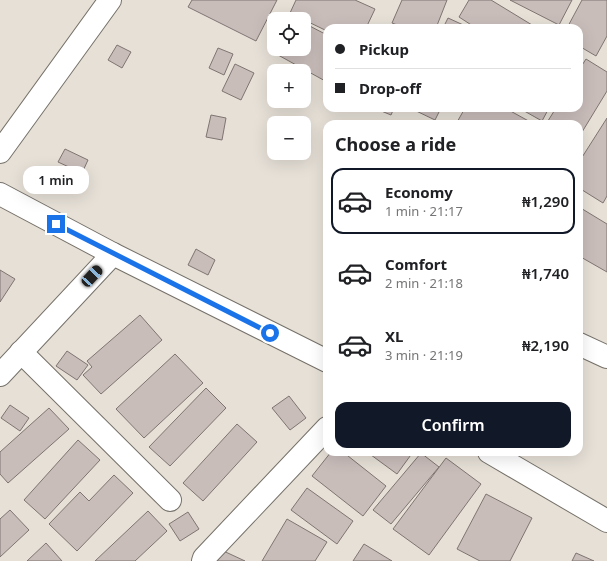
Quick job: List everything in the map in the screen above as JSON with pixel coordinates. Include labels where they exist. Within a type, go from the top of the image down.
[{"type":"street","points":[[0,152],[108,0]]},
{"type":"street","points":[[0,194],[113,254],[323,359]]},
{"type":"street","points":[[0,375],[113,254]]},
{"type":"street","points":[[583,346],[607,357]]},
{"type":"street","points":[[21,352],[170,500]]},
{"type":"street","points":[[203,561],[204,558],[323,432]]},
{"type":"street","points":[[496,456],[607,521]]},
{"type":"building","points":[[192,0],[277,0],[271,12],[267,12],[267,20],[256,41],[188,7]]},
{"type":"building","points":[[296,0],[355,0],[375,9],[368,24],[323,24],[323,29],[311,23],[311,12],[290,12]]},
{"type":"building","points":[[402,0],[447,0],[438,24],[392,23]]},
{"type":"building","points":[[469,0],[491,0],[530,24],[470,24],[459,17]]},
{"type":"building","points":[[510,0],[572,0],[560,24]]},
{"type":"building","points":[[582,0],[607,0],[607,36],[596,56],[583,48],[583,24],[569,24]]},
{"type":"building","points":[[448,18],[461,24],[445,24]]},
{"type":"building","points":[[311,27],[323,33],[323,80],[311,73],[311,64],[294,64],[280,56],[311,56]]},
{"type":"building","points":[[117,45],[131,52],[122,68],[108,60]]},
{"type":"building","points":[[218,48],[233,54],[224,75],[209,68]]},
{"type":"building","points":[[586,59],[607,72],[607,91],[583,130],[583,120],[548,120],[554,112],[583,112],[583,64]]},
{"type":"building","points":[[235,64],[254,73],[241,100],[222,91]]},
{"type":"building","points":[[384,112],[392,112],[391,115]]},
{"type":"building","points":[[418,112],[439,112],[435,120]]},
{"type":"building","points":[[463,112],[512,112],[527,120],[458,120]]},
{"type":"building","points":[[526,112],[547,112],[543,120]]},
{"type":"building","points":[[211,115],[226,118],[222,140],[206,137]]},
{"type":"building","points":[[607,118],[607,196],[603,203],[583,190],[583,156]]},
{"type":"building","points":[[65,149],[88,160],[82,173],[58,162]]},
{"type":"building","points":[[583,209],[607,224],[607,272],[583,258]]},
{"type":"building","points":[[196,249],[215,260],[208,275],[188,265]]},
{"type":"building","points":[[0,270],[15,279],[0,302]]},
{"type":"building","points":[[140,315],[162,340],[101,394],[83,375],[92,367],[87,361]]},
{"type":"building","points":[[67,351],[88,365],[77,380],[56,366]]},
{"type":"building","points":[[175,354],[203,383],[144,438],[116,409]]},
{"type":"building","points":[[206,388],[226,408],[170,466],[149,447]]},
{"type":"building","points":[[289,396],[306,418],[290,430],[272,408]]},
{"type":"building","points":[[10,405],[29,418],[20,431],[1,418]]},
{"type":"building","points":[[49,408],[69,429],[8,483],[0,474],[0,452]]},
{"type":"building","points":[[237,424],[257,442],[203,501],[183,483]]},
{"type":"building","points":[[78,440],[100,460],[45,519],[24,500]]},
{"type":"building","points":[[328,456],[348,456],[386,486],[363,516],[312,476]]},
{"type":"building","points":[[372,456],[410,456],[397,474]]},
{"type":"building","points":[[418,456],[425,456],[439,467],[391,524],[373,510]]},
{"type":"building","points":[[446,458],[481,484],[429,555],[393,529]]},
{"type":"building","points":[[114,475],[133,493],[77,551],[49,524],[80,492],[89,501]]},
{"type":"building","points":[[307,488],[353,521],[337,544],[291,510]]},
{"type":"building","points":[[486,494],[532,518],[510,561],[480,561],[457,549]]},
{"type":"building","points":[[10,510],[29,530],[0,557],[0,519]]},
{"type":"building","points":[[148,511],[167,531],[135,561],[95,561]]},
{"type":"building","points":[[188,512],[199,529],[180,541],[169,524]]},
{"type":"building","points":[[287,519],[327,542],[315,561],[262,561]]},
{"type":"building","points":[[46,543],[62,561],[27,561]]},
{"type":"building","points":[[364,544],[392,561],[353,561]]},
{"type":"building","points":[[217,548],[245,561],[211,561]]},
{"type":"building","points":[[576,553],[594,561],[572,561]]},
{"type":"route","points":[[56,224],[270,333]]}]
